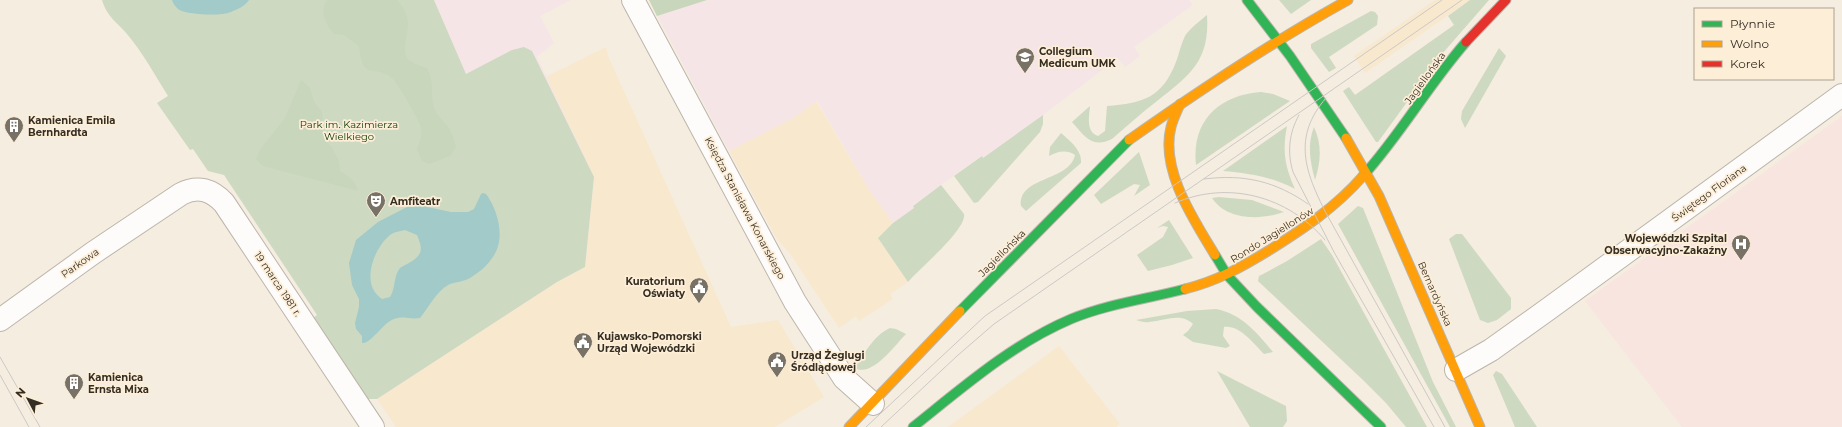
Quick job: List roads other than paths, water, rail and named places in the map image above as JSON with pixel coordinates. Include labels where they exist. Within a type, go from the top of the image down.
[{"type":"main road","points":[[1247,0],[1328,110],[1366,172]]},
{"type":"main road","points":[[1180,104],[1277,40],[1348,0]]},
{"type":"main road","name":"Jagiellońska","points":[[1366,172],[1390,144],[1445,67],[1470,37],[1506,0]]},
{"type":"main road","name":"Jagiellońska","points":[[849,427],[873,404],[989,281],[1129,140],[1180,104]]},
{"type":"main road","name":"Rondo Jagiellonów","points":[[1180,104],[1171,127],[1169,142],[1172,170],[1192,216],[1227,275],[1311,225],[1334,206],[1366,172]]},
{"type":"main road","name":"Bernardyńska","points":[[1366,172],[1380,196],[1480,427]]},
{"type":"main road","points":[[912,427],[1017,348],[1049,329],[1098,309],[1175,291],[1227,275],[1257,307],[1381,427]]},
{"type":"street","name":"Księdza Stanisława Konarskiego","points":[[633,0],[795,302],[844,378],[873,404]]},
{"type":"street","name":"Świętego Floriana","points":[[1456,370],[1491,350],[1842,96]]},
{"type":"street","name":"19 marca 1981 r.","points":[[161,208],[181,194],[195,189],[203,189],[219,197],[373,427]]},
{"type":"street","name":"Parkowa","points":[[0,320],[93,253],[161,208]]},
{"type":"water","points":[[172,0],[249,0],[243,6],[231,12],[207,14],[180,10],[176,7]]},
{"type":"water","points":[[481,194],[486,194],[493,205],[498,219],[500,233],[498,246],[488,263],[470,278],[448,285],[444,288],[436,295],[420,318],[395,319],[386,324],[368,341],[362,343],[362,336],[356,329],[355,323],[359,307],[359,299],[352,285],[349,263],[356,240],[378,222],[409,206],[423,206],[451,212],[468,212],[474,209]],"holes":[[[405,230],[417,235],[421,248],[419,254],[414,260],[400,268],[396,275],[392,294],[390,297],[382,299],[375,293],[370,276],[371,267],[378,249],[384,241],[395,232]]]},
{"type":"tram line","points":[[866,427],[985,316],[1442,0]]},
{"type":"tram line","points":[[881,427],[957,356],[994,324],[1462,0]]},
{"type":"tram line","points":[[1326,98],[1315,112],[1309,127],[1306,141],[1305,155],[1312,183],[1326,213],[1445,427]]},
{"type":"tram line","points":[[1299,115],[1293,129],[1290,143],[1290,157],[1293,172],[1334,252],[1434,427]]},
{"type":"tram line","points":[[1204,179],[1232,178],[1259,181],[1296,196],[1308,204]]},
{"type":"tram line","points":[[1175,203],[1195,196],[1216,193],[1236,193],[1256,196],[1293,212],[1310,225],[1325,240]]},
{"type":"tram line","points":[[0,357],[40,427]]},
{"type":"tram line","points":[[0,375],[29,427]]},
{"type":"place","name":"Collegium Medicum UMK","points":[[1025,74]]},
{"type":"place","name":"Kamienica Emila Bernhardta","points":[[14,143]]},
{"type":"place","name":"Amfiteatr","points":[[376,218]]},
{"type":"place","name":"Wojewódzki Szpital Obserwacyjno-Zakaźny","points":[[1741,261]]},
{"type":"place","name":"Kuratorium Oświaty","points":[[699,304]]},
{"type":"place","name":"Kujawsko-Pomorski Urząd Wojewódzki","points":[[583,359]]},
{"type":"place","name":"Urząd Żeglugi Śródlądowej","points":[[777,378]]},
{"type":"place","name":"Kamienica Ernsta Mixa","points":[[74,400]]},
{"type":"park label","name":"Park im. Kazimierza Wielkiego","points":[[349,130]]}]
